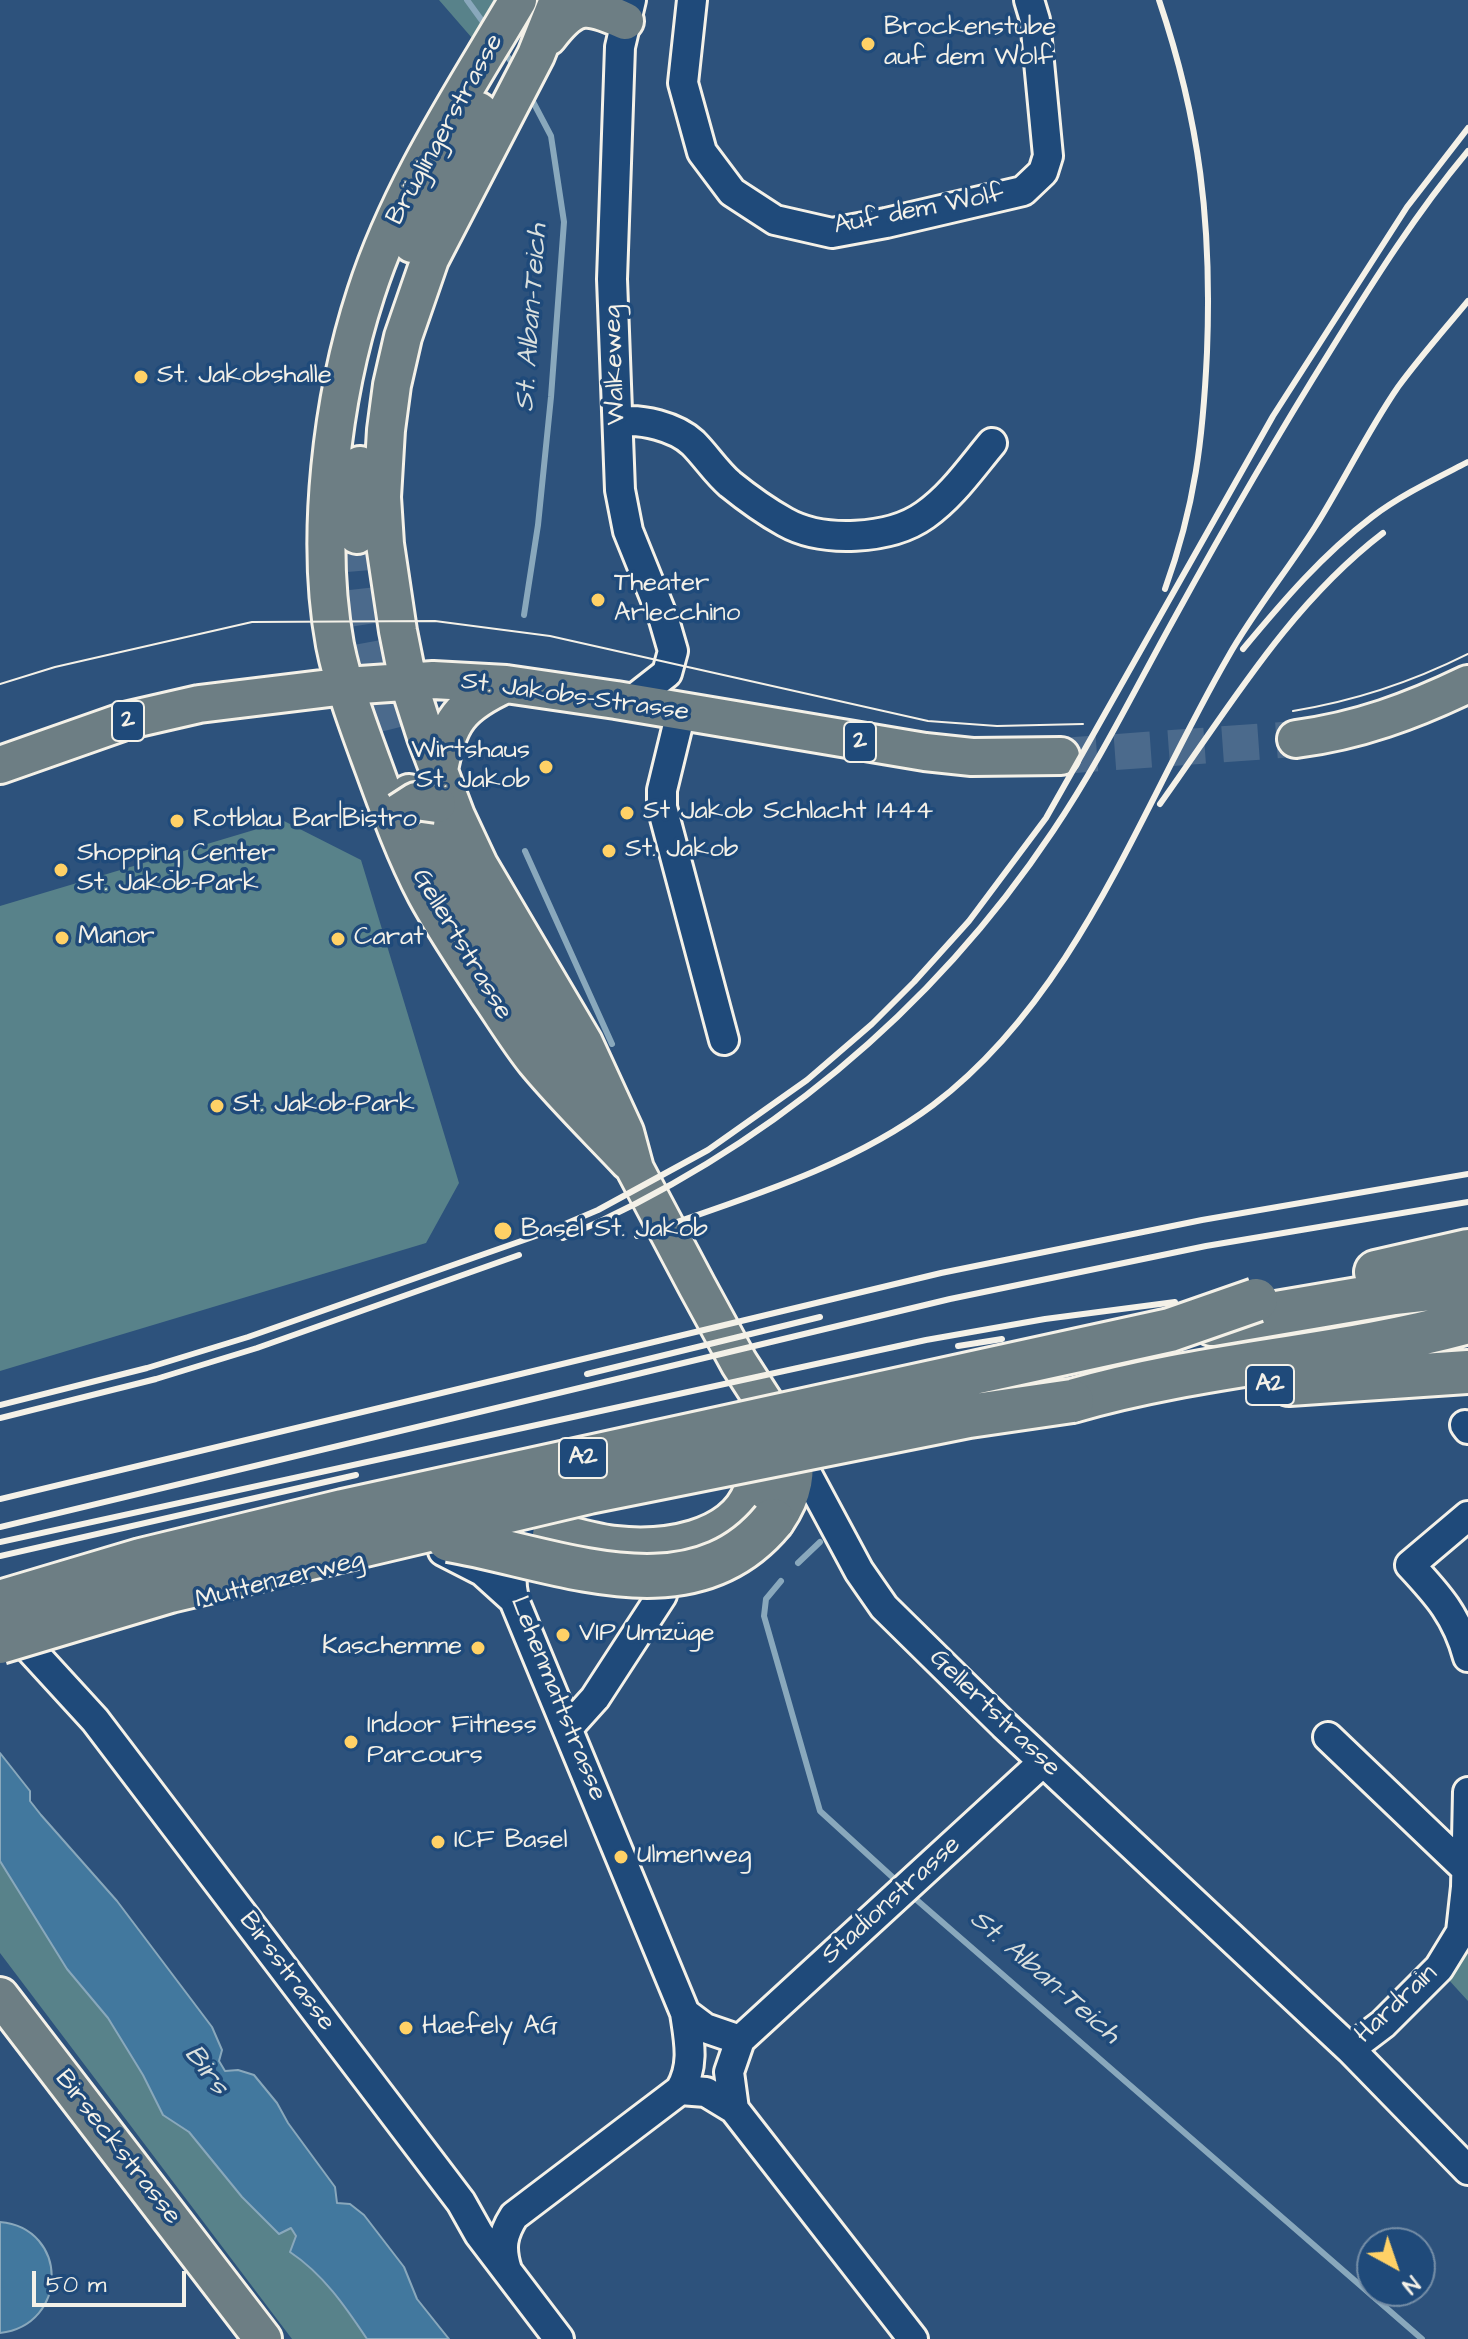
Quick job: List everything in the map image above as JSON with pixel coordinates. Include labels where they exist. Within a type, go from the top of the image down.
[{"type":"highway","points":[[1256,1309],[1468,1251]]},
{"type":"highway","points":[[1256,1309],[1468,1285]]},
{"type":"highway","name":"A2","points":[[0,1602],[141,1560],[343,1511],[1256,1309]]},
{"type":"highway","points":[[1072,1401],[1123,1386],[1321,1354],[1468,1322]]},
{"type":"highway","name":"A2","points":[[0,1642],[170,1591],[589,1492],[969,1416],[1072,1401],[1394,1375],[1468,1372]]},
{"type":"highway","points":[[0,1584],[338,1505],[409,1503],[444,1507],[599,1545],[650,1550],[702,1540],[726,1526],[760,1514],[791,1481],[794,1465],[772,1430]]},
{"type":"highway","points":[[20,1660],[130,1611],[341,1556],[396,1545],[449,1540],[617,1575],[664,1577],[705,1568],[738,1554],[758,1538],[760,1514]]},
{"type":"main road","points":[[538,22],[566,16],[579,8],[628,10]]},
{"type":"main road","name":"Brüglingerstrasse","points":[[357,535],[364,418],[387,316],[420,227],[469,131],[538,22]]},
{"type":"main road","name":"Brüglingerstrasse","points":[[408,681],[385,544],[382,497],[390,400],[403,337],[469,131],[538,22]]},
{"type":"main road","name":"Brüglingerstrasse","points":[[346,686],[335,643],[327,554],[328,507],[340,394],[353,334],[390,229],[411,183],[469,131]]},
{"type":"main road","name":"St. Jakobs-Strasse","points":[[0,765],[125,721],[199,704],[346,686],[442,680],[506,684],[630,702],[925,752],[972,757],[1061,756]]},
{"type":"main road","name":"Gellertstrasse","points":[[408,681],[444,797],[511,923],[584,1043],[625,1132],[635,1169],[772,1430]]},
{"type":"main road","points":[[396,817],[416,801],[444,797],[444,743],[458,715],[471,702],[506,684]]},
{"type":"main road","points":[[1296,739],[1384,720],[1468,684]]},
{"type":"main road","name":"Gellertstrasse","points":[[346,686],[426,895],[453,941],[518,1038],[560,1090],[635,1169]]},
{"type":"main road","points":[[392,747],[424,832],[450,883],[500,964],[585,1085],[635,1169]]},
{"type":"main road","name":"Birseckstrasse","points":[[0,1996],[263,2339]]},
{"type":"street","name":"Auf dem Wolf","points":[[692,0],[683,83],[702,152],[732,192],[775,220],[832,233],[1023,191],[1043,172],[1048,156],[1035,20],[1029,0]]},
{"type":"street","name":"Walkeweg","points":[[628,10],[620,47],[612,279],[620,490],[628,531],[664,620],[673,651],[667,673],[630,702]]},
{"type":"street","points":[[618,422],[655,424],[690,440],[729,483],[787,523],[835,536],[883,533],[925,515],[949,494],[992,443]]},
{"type":"street","points":[[681,712],[662,790],[662,807],[724,1040]]},
{"type":"street","name":"Gellertstrasse","points":[[772,1430],[884,1607],[1043,1762],[1350,2049],[1468,2170]]},
{"type":"street","name":"Lehenmattstrasse","points":[[680,2090],[691,2058],[685,2013],[514,1600],[511,1564],[519,1537],[549,1507],[738,1467],[755,1457],[772,1430]]},
{"type":"street","points":[[1468,1516],[1410,1565],[1443,1600],[1461,1633],[1468,1657]]},
{"type":"street","name":"Muttenzerweg","points":[[20,1660],[98,1628],[414,1547],[437,1548],[461,1558],[492,1579],[514,1600]]},
{"type":"street","points":[[568,1728],[595,1698],[662,1595]]},
{"type":"street","name":"Birsstrasse","points":[[0,1615],[20,1660],[95,1720],[461,2202],[479,2234],[559,2339]]},
{"type":"street","points":[[1328,1737],[1466,1869]]},
{"type":"street","name":"Stadionstrasse","points":[[740,2040],[1043,1762]]},
{"type":"street","name":"Hardrain","points":[[1350,2049],[1383,2024],[1439,1968],[1461,1932],[1468,1792]]},
{"type":"street","points":[[685,2013],[705,2028],[740,2040],[729,2072],[734,2109]]},
{"type":"street","points":[[507,2270],[502,2249],[503,2235],[514,2216],[680,2090],[706,2092],[734,2109],[913,2339]]},
{"type":"street","points":[[461,2202],[488,2215],[514,2216]]},
{"type":"green space","points":[[439,0],[494,0],[472,38]]},
{"type":"green space","name":"St. Jakob-Park","points":[[284,821],[361,860],[459,1183],[426,1243],[0,1371],[0,906]]},
{"type":"green space","points":[[0,1861],[67,1969],[108,2018],[163,2115],[189,2132],[242,2197],[291,2228],[296,2236],[290,2252],[323,2281],[367,2339],[292,2339],[0,1953]]},
{"type":"green space","points":[[1468,1943],[1468,2001],[1447,1978]]},
{"type":"water","name":"Birs","points":[[0,1753],[30,1791],[30,1801],[117,1901],[212,2027],[222,2050],[219,2061],[225,2071],[238,2070],[254,2075],[335,2187],[337,2203],[350,2204],[364,2215],[404,2267],[417,2299],[449,2339],[367,2339],[323,2280],[290,2252],[296,2236],[291,2228],[279,2234],[242,2197],[189,2132],[163,2115],[108,2018],[67,1969],[0,1861]]},
{"type":"water","points":[[0,2222],[23,2228],[39,2241],[49,2258],[52,2277],[49,2296],[39,2313],[23,2326],[0,2333]]},
{"type":"waterway","name":"St. Alban-Teich","points":[[467,0],[488,29]]},
{"type":"waterway","name":"St. Alban-Teich","points":[[502,48],[516,69]]},
{"type":"waterway","name":"St. Alban-Teich","points":[[524,615],[538,525],[564,222],[551,136],[530,96]]},
{"type":"waterway","name":"St. Alban-Teich","points":[[525,851],[612,1044]]},
{"type":"waterway","name":"St. Alban-Teich","points":[[798,1563],[820,1542]]},
{"type":"waterway","name":"St. Alban-Teich","points":[[781,1581],[766,1599],[764,1616],[820,1811],[900,1884]]},
{"type":"waterway","name":"St. Alban-Teich","points":[[911,1895],[1422,2339]]},
{"type":"tunnel","points":[[357,535],[368,642],[392,747]]},
{"type":"tunnel","points":[[1061,756],[1296,739]]},
{"type":"tram line","points":[[0,684],[55,667],[252,622],[435,621],[550,636],[928,721],[997,726],[1083,724]]},
{"type":"tram line","points":[[1293,711],[1383,689],[1468,654]]},
{"type":"railway","points":[[1159,0],[1194,131],[1205,216],[1208,305],[1205,384],[1196,472],[1184,529],[1165,589]]},
{"type":"railway","points":[[0,1405],[147,1368],[248,1337],[544,1233],[598,1210],[708,1150],[807,1080],[872,1024],[969,921],[1046,818],[1273,416],[1407,207],[1468,128]]},
{"type":"railway","points":[[563,1238],[637,1203],[707,1164],[774,1119],[838,1070],[898,1017],[954,959],[1005,897],[1053,831],[1086,779],[1291,414],[1380,272],[1468,151]]},
{"type":"railway","points":[[637,1236],[752,1196],[864,1148],[933,1105],[984,1060],[1028,1010],[1067,955],[1102,897],[1238,640],[1315,527],[1398,387],[1468,301]]},
{"type":"railway","points":[[1243,649],[1304,579],[1372,517],[1468,462]]},
{"type":"railway","points":[[1160,804],[1289,625],[1349,561],[1383,533]]},
{"type":"railway","points":[[0,1499],[941,1273],[1202,1220],[1468,1174]]},
{"type":"railway","points":[[0,1527],[950,1299],[1206,1246],[1468,1202]]},
{"type":"railway","points":[[0,1418],[156,1379],[257,1348],[519,1255]]},
{"type":"railway","points":[[0,1542],[926,1340],[1045,1319],[1175,1302]]},
{"type":"railway","points":[[587,1374],[820,1317]]},
{"type":"railway","points":[[958,1346],[1002,1339]]},
{"type":"railway","points":[[0,1556],[356,1475]]},
{"type":"place","name":"Brockenstube auf dem Wolf","points":[[868,44]]},
{"type":"place","name":"St. Jakobshalle","points":[[141,377]]},
{"type":"place","name":"Theater Arlecchino","points":[[598,600]]},
{"type":"place","name":"Wirtshaus St. Jakob","points":[[546,767]]},
{"type":"place","name":"St Jakob Schlacht 1444","points":[[627,813]]},
{"type":"place","name":"Rotblau Bar|Bistro","points":[[177,821]]},
{"type":"place","name":"St. Jakob","points":[[609,851]]},
{"type":"place","name":"Shopping Center St. Jakob-Park","points":[[61,870]]},
{"type":"place","name":"Manor","points":[[62,938]]},
{"type":"place","name":"Carat","points":[[338,939]]},
{"type":"place","name":"St. Jakob-Park","points":[[217,1106]]},
{"type":"place","name":"Basel St. Jakob","points":[[503,1231]]},
{"type":"place","name":"VIP Umzüge","points":[[563,1635]]},
{"type":"place","name":"Kaschemme","points":[[478,1648]]},
{"type":"place","name":"Indoor Fitness Parcours","points":[[351,1742]]},
{"type":"place","name":"ICF Basel","points":[[438,1842]]},
{"type":"place","name":"Ulmenweg","points":[[621,1857]]},
{"type":"place","name":"Haefely AG","points":[[406,2028]]}]
